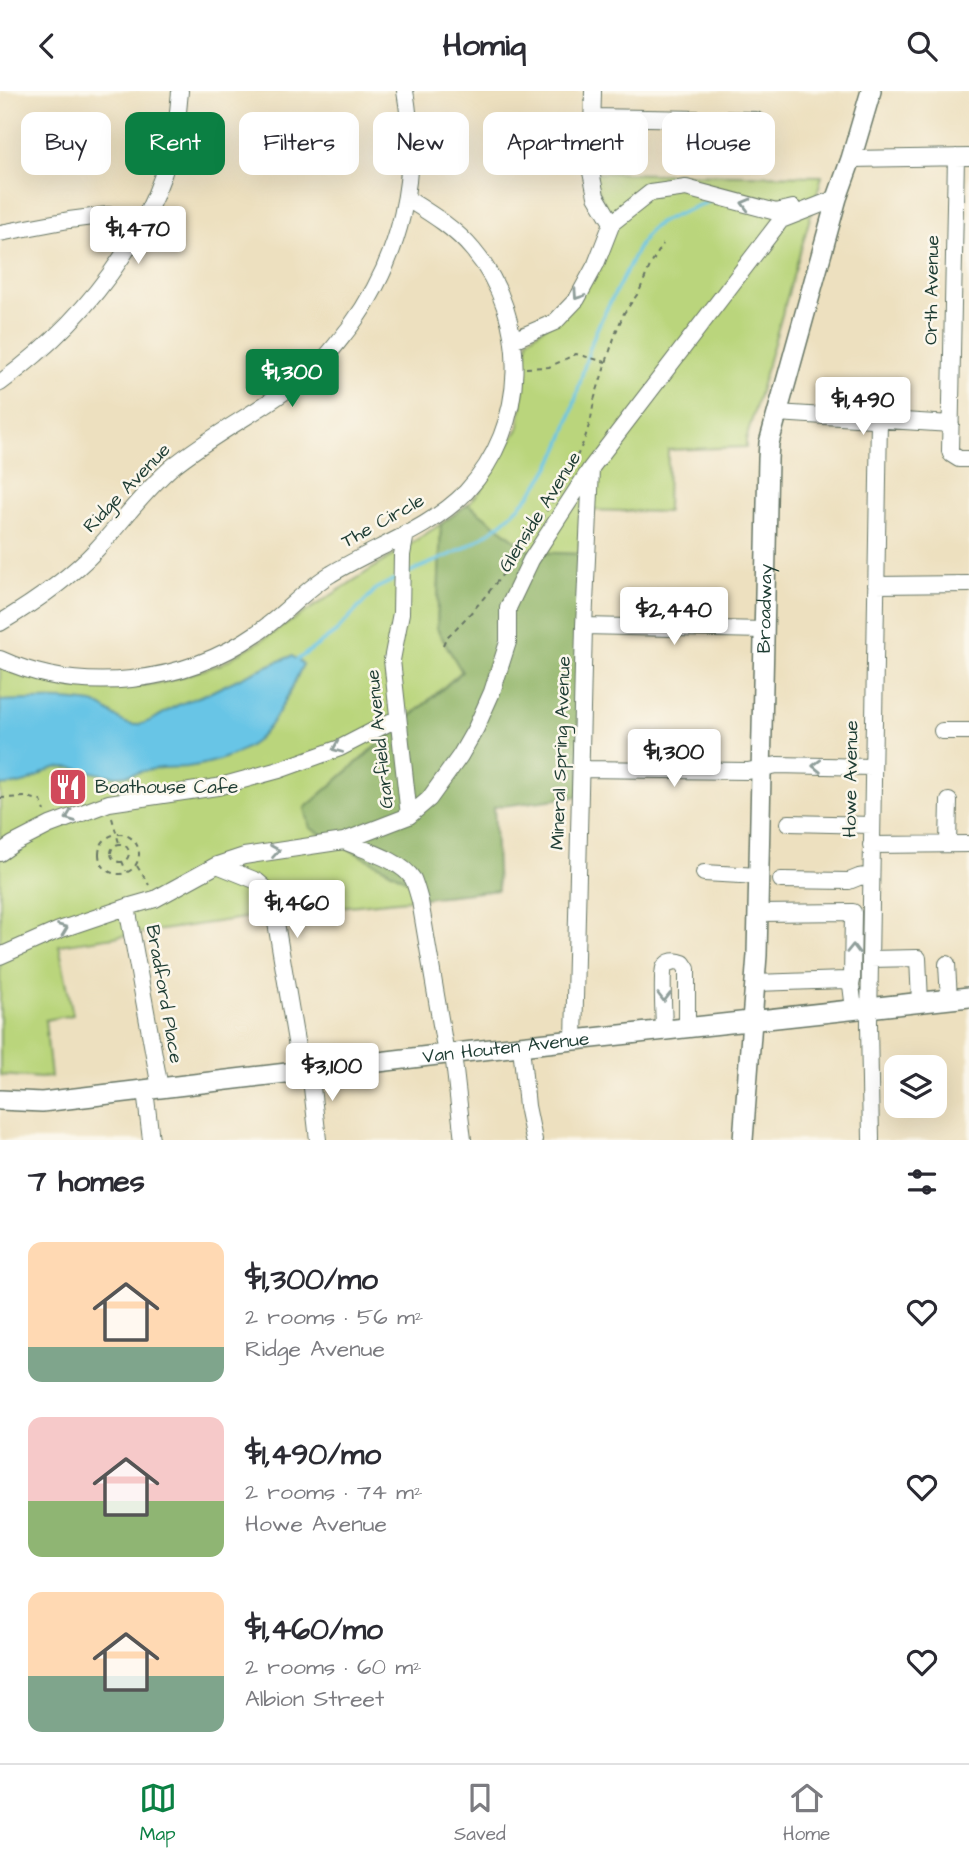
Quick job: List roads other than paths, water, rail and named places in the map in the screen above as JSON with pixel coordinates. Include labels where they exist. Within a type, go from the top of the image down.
[{"type":"main road","name":"Broadway","points":[[743,1140],[756,974],[769,443],[836,198],[851,159],[871,91]]},
{"type":"main road","name":"Van Houten Avenue","points":[[0,1100],[42,1102],[450,1053],[959,998]]},
{"type":"street","points":[[0,383],[65,328],[108,278],[129,246],[148,211],[167,163],[180,91]]},
{"type":"street","name":"Ridge Avenue","points":[[0,623],[33,603],[74,572],[172,468],[193,451],[278,397],[324,360],[364,308],[384,271],[398,234],[406,198],[411,152],[405,91]]},
{"type":"street","points":[[592,112],[593,91]]},
{"type":"street","points":[[851,159],[962,157]]},
{"type":"street","name":"Orth Avenue","points":[[962,157],[952,348],[951,454],[959,459],[969,459]]},
{"type":"street","points":[[592,175],[596,196],[612,223]]},
{"type":"street","points":[[513,340],[555,323],[577,299],[596,264],[612,223],[650,193],[686,188],[776,212],[836,198]]},
{"type":"street","name":"The Circle","points":[[0,659],[41,674],[99,681],[150,677],[195,665],[240,645],[274,621],[328,575],[439,515],[477,478],[508,421],[515,384],[513,340],[503,302],[484,264],[452,229],[406,198]]},
{"type":"street","name":"Glenside Avenue","points":[[0,956],[60,930],[155,899],[218,865],[244,856],[344,841],[409,816],[429,799],[476,728],[492,692],[508,642],[508,608],[531,560],[591,468],[781,220],[836,198]]},
{"type":"street","points":[[0,233],[108,215],[141,224]]},
{"type":"street","points":[[952,348],[969,348]]},
{"type":"street","points":[[777,413],[951,424]]},
{"type":"street","name":"Howe Avenue","points":[[871,1140],[854,1009],[870,959],[879,419]]},
{"type":"street","name":"Mineral Spring Avenue","points":[[574,1040],[584,626],[591,468]]},
{"type":"street","name":"Garfield Avenue","points":[[406,533],[402,555],[401,613],[392,660],[409,816]]},
{"type":"street","points":[[876,585],[969,584]]},
{"type":"street","points":[[584,626],[764,630]]},
{"type":"street","points":[[0,853],[13,843],[50,825],[109,803],[217,787],[279,770],[340,748],[398,718]]},
{"type":"street","points":[[942,731],[969,731]]},
{"type":"street","points":[[581,769],[748,771],[777,765],[872,767]]},
{"type":"street","points":[[948,844],[949,801]]},
{"type":"street","points":[[789,823],[872,825]]},
{"type":"street","points":[[344,841],[393,862],[412,878],[420,901],[450,1053],[463,1140]]},
{"type":"street","points":[[872,845],[969,844]]},
{"type":"street","points":[[218,865],[257,881],[271,893],[318,1140]]},
{"type":"street","points":[[704,873],[759,876]]},
{"type":"street","points":[[781,880],[849,881],[871,876]]},
{"type":"street","name":"Bradford Place","points":[[127,907],[153,1089],[151,1140]]},
{"type":"street","points":[[758,913],[871,916]]},
{"type":"street","points":[[853,914],[852,980],[841,999],[854,1009]]},
{"type":"street","points":[[870,959],[918,958],[920,1002]]},
{"type":"street","points":[[664,1030],[664,970],[674,961],[683,963],[687,969],[687,1027]]},
{"type":"street","points":[[947,964],[959,998]]},
{"type":"street","points":[[756,974],[782,982],[846,980],[851,985]]},
{"type":"street","points":[[521,1046],[527,1106],[534,1140]]},
{"type":"water","points":[[292,656],[303,664],[277,715],[256,741],[232,755],[196,766],[159,768],[123,776],[62,767],[26,782],[0,786],[0,701],[81,701],[98,705],[123,722],[134,725],[151,720],[178,705]]},
{"type":"waterway","points":[[408,573],[479,540],[504,521],[535,488],[561,443],[597,328],[640,244],[652,228],[710,201]]},
{"type":"waterway","points":[[297,660],[336,632],[377,588],[398,578]]},
{"type":"place","name":"Boathouse Cafe","points":[[68,787]]}]
